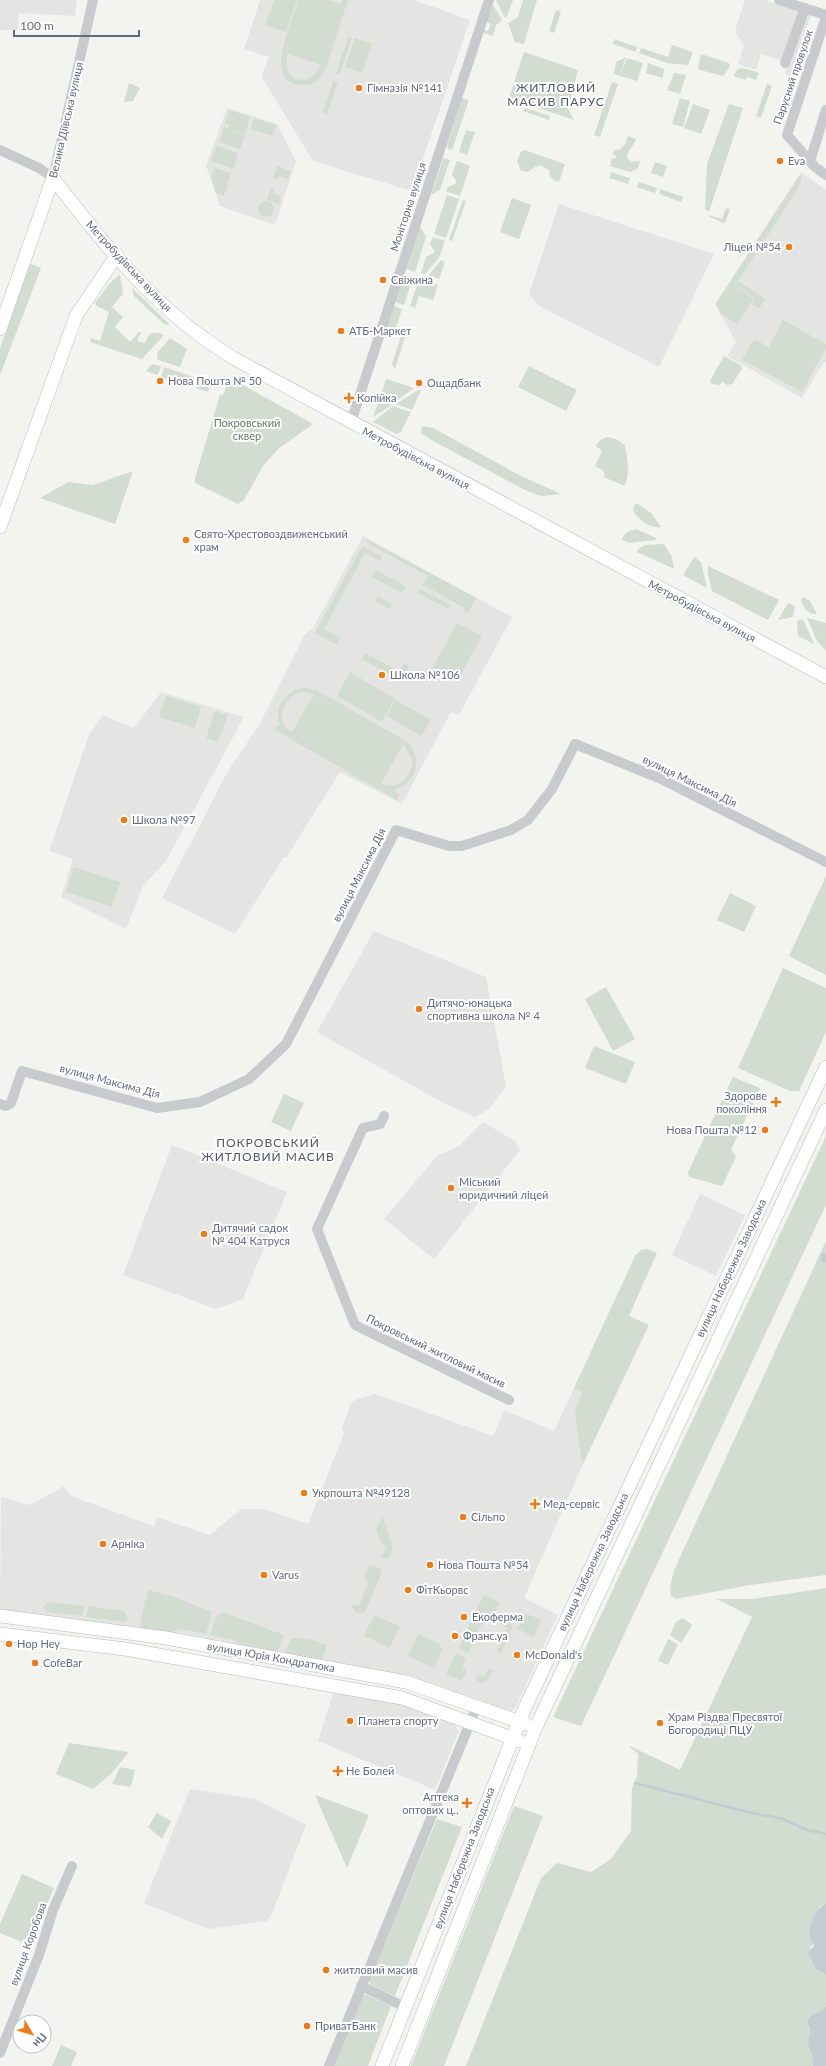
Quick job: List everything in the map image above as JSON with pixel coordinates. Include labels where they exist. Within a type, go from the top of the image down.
[{"type":"main road","name":"Метробудівська вулиця","points":[[53,178],[70,201],[117,255],[156,296],[198,334],[242,363],[826,677]]},
{"type":"main road","name":"Велика Діївська вулиця","points":[[0,329],[53,178]]},
{"type":"main road","points":[[0,527],[76,316],[117,255]]},
{"type":"main road","name":"вулиця Набережна Заводська","points":[[382,2066],[519,1722],[826,1066]]},
{"type":"main road","name":"вулиця Набережна Заводська","points":[[402,2066],[536,1727],[826,1110]]},
{"type":"main road","points":[[714,1305],[731,1313]]},
{"type":"main road","name":"вулиця Юрія Кондратюка","points":[[0,1616],[172,1639],[406,1682],[536,1727]]},
{"type":"main road","points":[[85,1644],[88,1628]]},
{"type":"main road","name":"вулиця Юрія Кондратюка","points":[[0,1634],[125,1649],[402,1698],[529,1744]]},
{"type":"main road","points":[[258,1673],[262,1656]]},
{"type":"street","name":"Велика Діївська вулиця","points":[[53,178],[93,0]]},
{"type":"street","name":"Моніторна вулиця","points":[[351,422],[489,0]]},
{"type":"street","name":"Парусний провулок","points":[[779,0],[826,16],[787,135],[810,161],[826,175]]},
{"type":"street","points":[[785,63],[805,8]]},
{"type":"street","points":[[810,161],[826,110]]},
{"type":"street","points":[[0,150],[39,168],[53,178]]},
{"type":"street","name":"вулиця Максима Дія","points":[[0,1104],[6,1106],[11,1103],[22,1071],[157,1108],[200,1102],[249,1079],[286,1044],[396,830],[449,846],[462,846],[511,830],[528,820],[552,789],[575,744],[658,778],[826,862]]},
{"type":"street","name":"Покровський житловий масив","points":[[384,1116],[380,1124],[363,1128],[317,1229],[355,1325],[509,1400]]},
{"type":"street","points":[[329,2066],[477,1706]]},
{"type":"street","name":"вулиця Коробова","points":[[0,2053],[39,1955],[53,1910],[72,1866]]},
{"type":"street","points":[[361,1986],[405,2007]]},
{"type":"shaded area","points":[[0,0],[77,0],[75,16],[19,13],[18,30],[0,30]]},
{"type":"shaded area","name":"Гімназія №141","points":[[260,0],[414,0],[470,20],[412,191],[313,161],[263,79],[262,74],[269,57],[244,49]]},
{"type":"shaded area","points":[[745,0],[765,0],[811,15],[790,76],[786,75],[785,63],[783,61],[761,54],[756,70],[738,64],[744,46],[735,31]]},
{"type":"shaded area","points":[[227,108],[277,124],[296,161],[275,225],[220,206],[206,166]]},
{"type":"shaded area","name":"Ліцей №54","points":[[801,172],[826,190],[826,362],[824,362],[802,398],[727,356],[736,342],[715,304]]},
{"type":"shaded area","points":[[559,204],[714,254],[659,367],[539,306],[529,294]]},
{"type":"shaded area","name":"Школа №106","points":[[363,536],[512,617],[459,715],[451,712],[402,804],[340,772],[286,858],[284,857],[235,934],[162,898],[228,771],[259,725],[305,634],[313,628]]},
{"type":"shaded area","name":"Школа №97","points":[[161,692],[244,717],[166,861],[143,886],[126,929],[61,897],[73,859],[49,851],[89,735],[103,715],[134,728]]},
{"type":"shaded area","points":[[374,931],[486,977],[506,1087],[488,1110],[475,1117],[445,1104],[317,1032]]},
{"type":"shaded area","name":"Міський юридичний ліцей","points":[[483,1122],[515,1141],[520,1150],[434,1259],[384,1219],[437,1156],[459,1146]]},
{"type":"shaded area","name":"Дитячий садок № 404 Катруся","points":[[172,1145],[287,1192],[243,1299],[216,1309],[123,1275]]},
{"type":"shaded area","points":[[700,1194],[745,1215],[716,1276],[672,1255]]},
{"type":"shaded area","points":[[574,1388],[582,1392],[575,1412],[582,1466],[524,1598],[558,1615],[515,1709],[510,1711],[430,1683],[408,1677],[236,1647],[232,1643],[181,1633],[171,1635],[0,1611],[1,1497],[30,1505],[64,1486],[71,1496],[154,1526],[157,1517],[210,1535],[241,1509],[264,1509],[308,1524],[344,1433],[342,1428],[351,1403],[355,1400],[375,1394],[493,1436],[504,1410],[554,1431]]},
{"type":"shaded area","points":[[334,1690],[401,1703],[452,1721],[459,1731],[435,1790],[318,1741]]},
{"type":"shaded area","points":[[190,1789],[255,1799],[306,1825],[273,1911],[267,1921],[208,1929],[144,1903]]},
{"type":"shaded area","points":[[826,1903],[826,1975],[816,1969],[808,1952],[814,1946],[810,1937],[810,1927],[816,1913],[822,1905]]},
{"type":"shaded area","points":[[826,2006],[826,2066],[813,2066],[813,2057],[808,2042],[810,2028],[807,2022],[811,2016],[821,2011]]},
{"type":"green space","points":[[274,0],[297,0],[286,32],[265,25]]},
{"type":"green space","points":[[299,0],[327,0],[341,4],[342,0],[348,0],[325,70],[316,81],[308,85],[291,82],[284,75],[281,64],[282,51],[286,36]],"holes":[[[288,54],[321,65],[316,73],[310,78],[303,80],[292,76],[286,63]]]},
{"type":"green space","points":[[496,0],[513,0],[505,18]]},
{"type":"green space","points":[[523,0],[537,0],[524,44],[515,42],[508,23],[518,17]]},
{"type":"green space","points":[[493,5],[502,20],[496,25],[493,36],[484,33],[481,29],[488,31],[491,24],[485,21]]},
{"type":"green space","points":[[556,10],[561,12],[554,33],[549,31]]},
{"type":"green space","points":[[348,37],[352,38],[340,74],[336,73]]},
{"type":"green space","points":[[355,38],[372,44],[362,73],[345,67]]},
{"type":"green space","points":[[614,39],[637,47],[636,52],[613,44]]},
{"type":"green space","points":[[672,45],[693,52],[688,65],[667,63],[639,53],[641,48],[668,57]]},
{"type":"green space","points":[[524,52],[578,70],[568,109],[574,120],[509,98]]},
{"type":"green space","points":[[701,54],[729,63],[730,67],[723,76],[700,70],[698,68]]},
{"type":"green space","points":[[626,57],[620,76],[614,74],[616,62]]},
{"type":"green space","points":[[627,58],[643,63],[637,81],[620,76]]},
{"type":"green space","points":[[648,63],[664,69],[663,78],[646,73]]},
{"type":"green space","points":[[743,68],[759,73],[756,80],[747,77],[745,80],[733,76],[738,69]]},
{"type":"green space","points":[[674,73],[686,75],[680,94],[667,90]]},
{"type":"green space","points":[[333,81],[338,82],[327,114],[323,112]]},
{"type":"green space","points":[[612,82],[618,84],[600,137],[594,135]]},
{"type":"green space","points":[[129,83],[140,88],[133,101],[124,102]]},
{"type":"green space","points":[[767,84],[772,86],[761,118],[756,116]]},
{"type":"green space","points":[[462,98],[469,100],[452,150],[448,149],[447,146]]},
{"type":"green space","points":[[680,98],[690,101],[683,127],[672,124]]},
{"type":"green space","points":[[693,104],[710,110],[701,134],[684,128]]},
{"type":"green space","points":[[729,104],[743,108],[709,212],[705,209],[707,164]]},
{"type":"green space","points":[[525,108],[550,116],[549,120],[523,111]]},
{"type":"green space","points":[[230,110],[250,117],[245,134],[228,128],[229,125],[225,123]]},
{"type":"green space","points":[[254,118],[276,125],[273,136],[250,129]]},
{"type":"green space","points":[[224,127],[245,135],[240,149],[219,142]]},
{"type":"green space","points":[[466,130],[475,132],[467,155],[459,152]]},
{"type":"green space","points":[[628,136],[636,139],[628,152],[627,158],[632,162],[640,161],[638,168],[630,172],[610,166],[612,158],[615,159],[616,156],[612,154],[616,149],[619,150],[625,144]]},
{"type":"green space","points":[[217,146],[238,153],[233,169],[211,161]]},
{"type":"green space","points":[[524,150],[565,164],[559,182],[555,181],[550,176],[549,170],[540,166],[528,172],[521,171],[517,161],[521,152]]},
{"type":"green space","points":[[445,158],[450,160],[440,190],[431,195],[443,159]]},
{"type":"green space","points":[[457,161],[470,166],[460,196],[446,191],[448,187],[457,183],[452,174]]},
{"type":"green space","points":[[655,162],[667,166],[663,177],[651,173]]},
{"type":"green space","points":[[277,166],[291,171],[288,179],[279,176],[278,180],[273,178]]},
{"type":"green space","points":[[215,168],[231,173],[224,196],[216,193],[211,177]]},
{"type":"green space","points":[[611,172],[630,178],[628,184],[609,178]]},
{"type":"green space","points":[[800,175],[802,176],[798,189],[738,281],[765,299],[759,309],[752,304],[755,298],[738,287],[723,309],[738,288],[754,299],[737,324],[721,314],[716,304]]},
{"type":"green space","points":[[639,182],[657,188],[655,193],[637,187]]},
{"type":"green space","points":[[270,189],[274,190],[274,194],[281,196],[279,204],[267,200]]},
{"type":"green space","points":[[660,189],[683,197],[681,202],[659,194]]},
{"type":"green space","points":[[447,195],[459,199],[446,238],[434,234]]},
{"type":"green space","points":[[512,198],[531,205],[519,239],[500,232]]},
{"type":"green space","points":[[463,200],[466,201],[452,241],[449,240]]},
{"type":"green space","points":[[266,201],[272,203],[274,209],[272,215],[266,217],[260,215],[258,209],[260,203]]},
{"type":"green space","points":[[726,208],[730,209],[724,223],[708,216],[722,219]]},
{"type":"green space","points":[[420,226],[426,237],[415,272],[406,269]]},
{"type":"green space","points":[[433,237],[445,241],[439,258],[425,274],[421,273],[426,257],[435,252],[430,244]]},
{"type":"green space","points":[[441,260],[445,262],[439,279],[429,275]]},
{"type":"green space","points":[[29,263],[41,268],[0,375],[0,349]]},
{"type":"green space","points":[[120,274],[123,294],[112,307],[123,317],[115,327],[130,342],[139,332],[141,332],[137,341],[145,343],[152,333],[164,335],[142,359],[90,342],[91,338],[100,341],[109,312],[97,306],[95,303],[108,285]]},
{"type":"green space","points":[[404,275],[413,277],[404,305],[395,302]]},
{"type":"green space","points":[[419,279],[438,285],[433,300],[419,296],[415,308],[410,306]]},
{"type":"green space","points":[[132,288],[170,325],[164,324],[134,296]]},
{"type":"green space","points":[[394,306],[402,309],[392,339],[384,336]]},
{"type":"green space","points":[[783,320],[826,344],[826,348],[802,392],[742,360],[754,339],[769,347]]},
{"type":"green space","points":[[404,327],[408,328],[395,369],[392,364]]},
{"type":"green space","points":[[170,338],[187,349],[180,367],[158,360],[157,353]]},
{"type":"green space","points":[[724,356],[740,365],[742,369],[732,384],[727,385],[723,382],[719,385],[712,384],[710,381]]},
{"type":"green space","points":[[152,364],[161,366],[158,375],[146,371]]},
{"type":"green space","points":[[529,366],[577,390],[566,411],[518,387]]},
{"type":"green space","points":[[164,367],[194,377],[191,387],[161,377]]},
{"type":"green space","points":[[199,379],[211,383],[208,392],[196,388]]},
{"type":"green space","name":"Покровський сквер","points":[[232,379],[313,424],[278,449],[263,466],[244,500],[238,504],[195,483],[195,478],[220,395],[223,395],[229,380]]},
{"type":"green space","points":[[386,379],[414,388],[395,402],[380,398]]},
{"type":"green space","points":[[418,390],[421,390],[412,410],[396,404]]},
{"type":"green space","points":[[379,400],[392,405],[373,417]]},
{"type":"green space","points":[[393,406],[411,412],[401,432],[397,434],[373,422]]},
{"type":"green space","points":[[422,426],[433,428],[521,476],[561,494],[541,496],[527,491],[433,441],[421,433]]},
{"type":"green space","points":[[607,437],[616,439],[625,445],[628,471],[624,486],[604,477],[604,471],[595,466],[602,451],[596,446],[600,440]]},
{"type":"green space","points":[[133,471],[115,524],[40,498],[68,482],[93,485]]},
{"type":"green space","points":[[637,503],[652,514],[661,527],[653,527],[639,518],[633,511],[634,505]]},
{"type":"green space","points":[[636,529],[656,538],[656,540],[629,543],[622,540],[625,534]]},
{"type":"green space","points":[[368,540],[476,598],[467,614],[463,607],[423,585],[428,576],[367,543]]},
{"type":"green space","points":[[664,544],[672,557],[674,569],[637,552],[638,549],[645,545]]},
{"type":"green space","points":[[362,546],[382,557],[380,561],[365,553],[324,629],[340,638],[337,645],[315,633]]},
{"type":"green space","points":[[694,557],[701,562],[707,588],[683,575]]},
{"type":"green space","points":[[708,566],[779,600],[768,620],[712,591],[708,575]]},
{"type":"green space","points":[[376,570],[406,586],[402,593],[372,577]]},
{"type":"green space","points":[[420,589],[450,605],[448,609],[418,593]]},
{"type":"green space","points":[[378,596],[393,604],[390,609],[375,601]]},
{"type":"green space","points":[[803,597],[810,601],[817,614],[809,612],[803,606],[801,600]]},
{"type":"green space","points":[[788,603],[795,606],[793,617],[778,620]]},
{"type":"green space","points":[[807,618],[826,623],[826,651],[817,641]]},
{"type":"green space","points":[[803,619],[814,644],[798,636],[797,621]]},
{"type":"green space","points":[[457,623],[482,636],[457,682],[432,669]]},
{"type":"green space","points":[[365,653],[399,671],[404,663],[409,666],[404,675],[397,678],[362,659]]},
{"type":"green space","points":[[350,672],[395,699],[382,722],[337,696]]},
{"type":"green space","points":[[306,688],[316,690],[406,741],[412,748],[415,755],[415,770],[407,783],[393,790],[400,795],[397,800],[275,730],[278,725],[280,726],[278,712],[280,705],[287,695],[299,689]],"holes":[[[299,692],[314,694],[292,732],[283,722],[283,710],[293,695]],[[403,745],[412,759],[410,771],[404,781],[399,784],[388,785],[381,783]]]},
{"type":"green space","points":[[166,696],[201,707],[195,728],[159,717]]},
{"type":"green space","points":[[396,700],[431,720],[421,736],[387,716]]},
{"type":"green space","points":[[215,711],[228,715],[218,742],[206,738]]},
{"type":"green space","points":[[74,867],[120,882],[112,907],[66,892]]},
{"type":"green space","points":[[826,876],[826,975],[789,956]]},
{"type":"green space","points":[[730,893],[756,906],[744,932],[717,920]]},
{"type":"green space","points":[[783,968],[826,988],[826,1032],[799,1091],[790,1091],[738,1068]]},
{"type":"green space","points":[[606,987],[635,1039],[613,1051],[585,999]]},
{"type":"green space","points":[[594,1046],[635,1062],[626,1084],[585,1068]]},
{"type":"green space","points":[[733,1077],[760,1088],[731,1150],[736,1157],[722,1186],[689,1177],[688,1172]]},
{"type":"green space","points":[[284,1094],[304,1103],[291,1131],[271,1122]]},
{"type":"green space","points":[[826,1136],[826,1205],[581,1726],[553,1717]]},
{"type":"green space","points":[[826,1241],[826,1575],[750,1585],[676,1599],[671,1596],[670,1588],[674,1570]]},
{"type":"green space","points":[[647,1249],[657,1253],[629,1316],[649,1325],[582,1466],[575,1412],[582,1392],[574,1388],[635,1256],[641,1250]]},
{"type":"green space","points":[[383,1517],[393,1549],[388,1559],[381,1557],[386,1546],[380,1542],[376,1529]]},
{"type":"green space","points":[[372,1565],[380,1568],[382,1572],[366,1610],[363,1613],[357,1613],[352,1607],[353,1604],[359,1606],[368,1582],[364,1578],[368,1566]]},
{"type":"green space","points":[[826,1588],[826,1903],[820,1906],[810,1929],[814,1943],[810,1948],[820,1972],[826,1975],[826,2006],[819,2014],[811,2016],[807,2025],[811,2031],[808,2041],[814,2055],[813,2066],[466,2066],[541,1878],[557,1863],[591,1872],[611,1859],[631,1831],[632,1788],[637,1776],[638,1754],[628,1745],[680,1770],[752,1617],[717,1599],[752,1599]]},
{"type":"green space","points":[[148,1590],[174,1597],[212,1612],[206,1634],[180,1629],[171,1632],[141,1628],[141,1617]]},
{"type":"green space","points":[[483,1595],[500,1602],[492,1620],[485,1617],[468,1653],[459,1648]]},
{"type":"green space","points":[[48,1602],[84,1606],[83,1616],[46,1612],[43,1607]]},
{"type":"green space","points":[[88,1606],[124,1611],[128,1618],[126,1622],[86,1617]]},
{"type":"green space","points":[[223,1612],[284,1635],[277,1652],[241,1645],[234,1640],[210,1635],[216,1617]]},
{"type":"green space","points":[[525,1613],[541,1620],[534,1637],[518,1629]]},
{"type":"green space","points":[[374,1615],[400,1626],[390,1648],[364,1636]]},
{"type":"green space","points":[[683,1618],[692,1625],[681,1643],[670,1635],[676,1622]]},
{"type":"green space","points":[[510,1621],[513,1626],[501,1653],[497,1652],[508,1628],[503,1626],[505,1622]]},
{"type":"green space","points":[[418,1634],[440,1644],[442,1650],[434,1668],[408,1656]]},
{"type":"green space","points":[[291,1638],[309,1639],[327,1645],[322,1659],[285,1653]]},
{"type":"green space","points":[[668,1639],[678,1644],[668,1665],[658,1661]]},
{"type":"green space","points":[[456,1653],[466,1658],[462,1668],[467,1670],[462,1681],[446,1674]]},
{"type":"green space","points":[[489,1668],[494,1670],[488,1680],[482,1683],[476,1680],[477,1675],[485,1676]]},
{"type":"green space","points":[[69,1743],[129,1752],[111,1774],[93,1789],[56,1774]]},
{"type":"green space","points":[[120,1767],[135,1770],[131,1787],[112,1784]]},
{"type":"green space","points":[[315,1795],[369,1815],[347,1868]]},
{"type":"green space","points":[[514,1806],[543,1816],[444,2066],[411,2066]]},
{"type":"green space","points":[[157,1813],[171,1821],[162,1839],[148,1827]]},
{"type":"green space","points":[[437,1819],[462,1827],[395,1996],[371,1985],[369,1980]]},
{"type":"green space","points":[[22,1874],[54,1888],[29,1945],[0,1933],[0,1924]]},
{"type":"green space","points":[[363,1995],[367,1995],[391,2006],[368,2066],[334,2066]]},
{"type":"green space","points":[[61,2045],[77,2052],[71,2066],[52,2066]]},
{"type":"waterway","points":[[635,1783],[748,1812],[783,1819],[807,1830],[826,1834]]},
{"type":"place","name":"Гімназія №141","points":[[359,88]]},
{"type":"place","name":"Eva","points":[[780,161]]},
{"type":"place","name":"Ліцей №54","points":[[789,247]]},
{"type":"place","name":"Свіжина","points":[[383,280]]},
{"type":"place","name":"АТБ-Маркет","points":[[341,331]]},
{"type":"place","name":"Нова Пошта № 50","points":[[160,381]]},
{"type":"place","name":"Ощадбанк","points":[[419,383]]},
{"type":"place","name":"Копійка","points":[[349,398]]},
{"type":"place","name":"Свято-Хрестовоздвиженський храм","points":[[186,540]]},
{"type":"place","name":"Школа №106","points":[[382,675]]},
{"type":"place","name":"Школа №97","points":[[124,820]]},
{"type":"place","name":"Дитячо-юнацька спортивна школа № 4","points":[[419,1009]]},
{"type":"place","name":"Здорове покоління","points":[[776,1102]]},
{"type":"place","name":"Нова Пошта №12","points":[[765,1130]]},
{"type":"place","name":"Міський юридичний ліцей","points":[[451,1188]]},
{"type":"place","name":"Дитячий садок № 404 Катруся","points":[[204,1234]]},
{"type":"place","name":"Укрпошта №49128","points":[[304,1493]]},
{"type":"place","name":"Мед-сервіс","points":[[535,1504]]},
{"type":"place","name":"Сільпо","points":[[463,1517]]},
{"type":"place","name":"Арніка","points":[[103,1544]]},
{"type":"place","name":"Нова Пошта №54","points":[[430,1565]]},
{"type":"place","name":"Varus","points":[[264,1575]]},
{"type":"place","name":"ФiтКьорвс","points":[[408,1590]]},
{"type":"place","name":"Екоферма","points":[[464,1617]]},
{"type":"place","name":"Франс.уа","points":[[455,1636]]},
{"type":"place","name":"Hop Hey","points":[[9,1644]]},
{"type":"place","name":"McDonald's","points":[[517,1655]]},
{"type":"place","name":"CofeBar","points":[[35,1663]]},
{"type":"place","name":"Планета спорту","points":[[350,1721]]},
{"type":"place","name":"Храм Різдва Пресвятої Богородиці ПЦУ","points":[[660,1723]]},
{"type":"place","name":"Не Болей","points":[[338,1771]]},
{"type":"place","name":"Аптека оптових ц‥","points":[[467,1803]]},
{"type":"place","name":"житловий масив","points":[[326,1970]]},
{"type":"place","name":"ПриватБанк","points":[[307,2026]]},
{"type":"district","name":"ЖИТЛОВИЙ МАСИВ ПАРУС","points":[[556,95]]},
{"type":"district","name":"ПОКРОВСЬКИЙ ЖИТЛОВИЙ МАСИВ","points":[[268,1150]]}]
